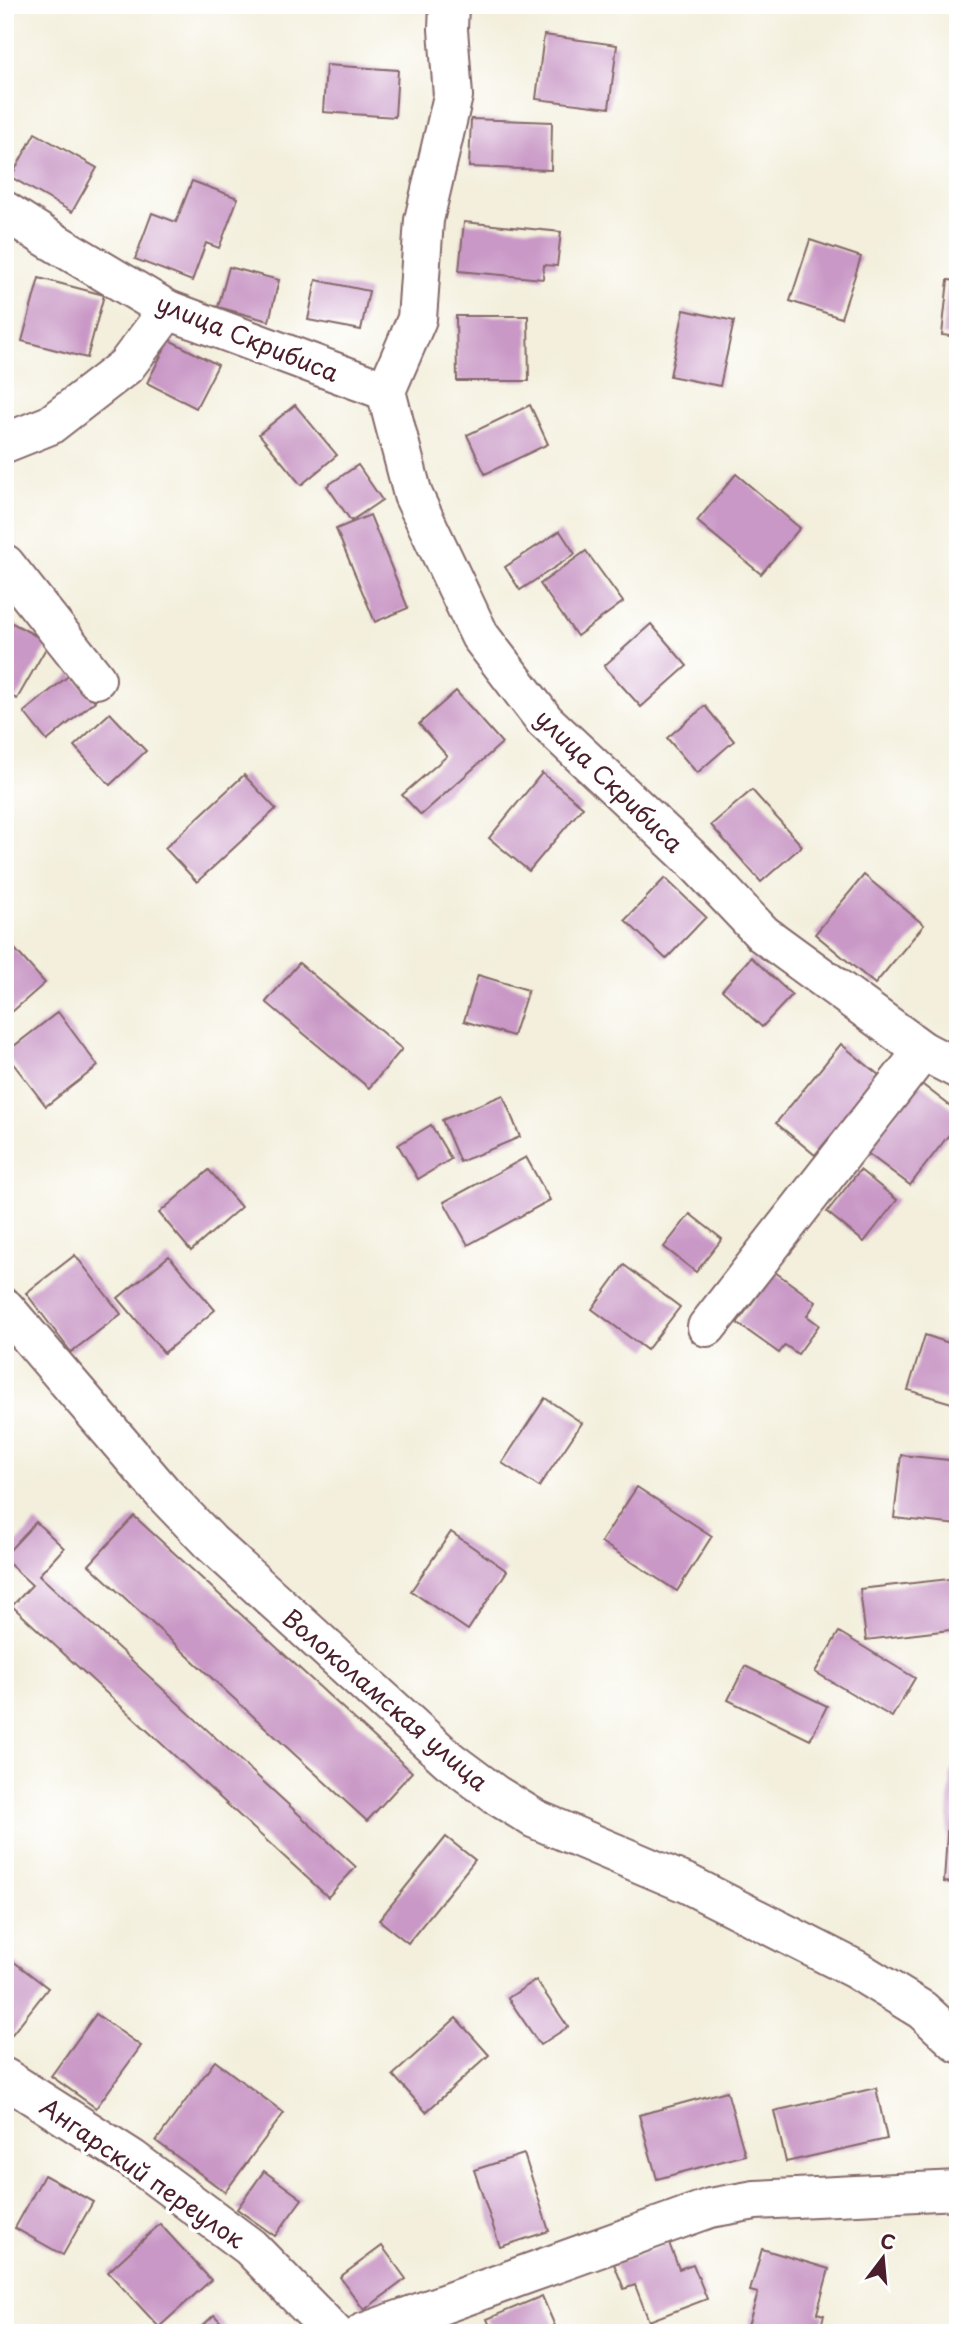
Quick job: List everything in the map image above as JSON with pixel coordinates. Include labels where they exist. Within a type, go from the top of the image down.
[{"type":"street","points":[[386,391],[416,319],[424,220],[453,96],[449,5]]},
{"type":"street","name":"улица Скрибиса","points":[[5,211],[169,310],[386,391],[413,495],[480,636],[545,721],[694,860],[763,934],[923,1051],[958,1069]]},
{"type":"street","points":[[5,443],[50,425],[125,366],[169,310]]},
{"type":"street","points":[[5,564],[96,679]]},
{"type":"street","points":[[707,1327],[923,1051]]},
{"type":"street","name":"Волоколамская улица","points":[[5,1308],[163,1493],[211,1542],[449,1760],[496,1795],[535,1819],[688,1884],[855,1969],[922,2010],[958,2043]]},
{"type":"street","name":"Ангарский переулок","points":[[5,2078],[132,2159],[250,2248],[334,2333]]},
{"type":"street","points":[[363,2333],[710,2208],[755,2200],[958,2190]]},
{"type":"building","points":[[544,35],[617,45],[609,108],[536,99]]},
{"type":"building","points":[[326,65],[398,70],[395,117],[323,112]]},
{"type":"building","points":[[471,119],[552,122],[551,170],[469,167]]},
{"type":"building","points":[[35,133],[97,168],[72,212],[11,177]]},
{"type":"building","points":[[192,181],[238,198],[219,248],[206,243],[192,281],[135,259],[152,213],[176,222]]},
{"type":"building","points":[[464,222],[561,232],[557,266],[544,265],[543,279],[459,271]]},
{"type":"building","points":[[810,240],[861,257],[841,318],[790,301]]},
{"type":"building","points":[[229,267],[279,280],[269,321],[218,307]]},
{"type":"building","points":[[39,278],[104,295],[87,358],[22,341]]},
{"type":"building","points":[[316,280],[369,291],[361,330],[308,320]]},
{"type":"building","points":[[948,280],[958,281],[958,337],[942,335]]},
{"type":"building","points":[[684,310],[734,321],[720,386],[670,376]]},
{"type":"building","points":[[456,316],[528,316],[529,381],[457,381]]},
{"type":"building","points":[[169,340],[218,365],[196,408],[147,383]]},
{"type":"building","points":[[295,405],[337,455],[301,485],[259,434]]},
{"type":"building","points":[[530,405],[548,444],[485,474],[467,435]]},
{"type":"building","points":[[358,465],[382,500],[351,521],[327,486]]},
{"type":"building","points":[[736,474],[800,528],[761,574],[697,521]]},
{"type":"building","points":[[370,515],[408,608],[375,622],[336,529]]},
{"type":"building","points":[[560,531],[575,554],[520,590],[505,567]]},
{"type":"building","points":[[586,551],[623,602],[577,636],[540,584]]},
{"type":"building","points":[[5,619],[49,643],[17,699],[5,693]]},
{"type":"building","points":[[651,624],[687,666],[641,707],[604,666]]},
{"type":"building","points":[[72,673],[95,701],[47,741],[24,712]]},
{"type":"building","points":[[456,691],[502,743],[421,815],[402,795],[447,756],[419,724]]},
{"type":"building","points":[[705,706],[734,741],[697,773],[667,738]]},
{"type":"building","points":[[110,713],[146,751],[110,785],[74,746]]},
{"type":"building","points":[[542,773],[583,807],[529,871],[489,838]]},
{"type":"building","points":[[244,775],[276,809],[197,882],[165,848]]},
{"type":"building","points":[[752,790],[802,846],[761,882],[711,825]]},
{"type":"building","points":[[864,875],[924,925],[875,984],[815,934]]},
{"type":"building","points":[[665,878],[706,917],[666,959],[625,920]]},
{"type":"building","points":[[5,938],[45,983],[5,1018]]},
{"type":"building","points":[[751,957],[792,995],[762,1027],[722,990]]},
{"type":"building","points":[[299,963],[402,1049],[369,1088],[266,1002]]},
{"type":"building","points":[[478,975],[528,990],[513,1036],[464,1021]]},
{"type":"building","points":[[58,1012],[98,1066],[46,1106],[5,1053]]},
{"type":"building","points":[[841,1044],[880,1076],[815,1155],[776,1123]]},
{"type":"building","points":[[919,1082],[958,1112],[958,1123],[910,1185],[866,1152]]},
{"type":"building","points":[[503,1095],[520,1137],[460,1162],[442,1120]]},
{"type":"building","points":[[431,1125],[451,1159],[418,1179],[398,1145]]},
{"type":"building","points":[[526,1157],[550,1200],[468,1245],[444,1202]]},
{"type":"building","points":[[209,1170],[241,1207],[191,1251],[159,1213]]},
{"type":"building","points":[[860,1170],[897,1200],[864,1242],[827,1212]]},
{"type":"building","points":[[690,1214],[722,1239],[696,1272],[664,1247]]},
{"type":"building","points":[[75,1255],[121,1314],[71,1352],[26,1293]]},
{"type":"building","points":[[169,1256],[215,1310],[164,1353],[118,1298]]},
{"type":"building","points":[[624,1265],[680,1307],[647,1350],[592,1309]]},
{"type":"building","points":[[775,1272],[816,1302],[807,1316],[819,1325],[798,1354],[785,1345],[779,1353],[737,1323]]},
{"type":"building","points":[[925,1335],[958,1346],[958,1405],[908,1390]]},
{"type":"building","points":[[545,1398],[582,1423],[539,1487],[502,1463]]},
{"type":"building","points":[[901,1455],[958,1461],[958,1525],[894,1518]]},
{"type":"building","points":[[637,1487],[712,1536],[677,1591],[601,1542]]},
{"type":"building","points":[[134,1516],[412,1772],[367,1821],[89,1565]]},
{"type":"building","points":[[36,1522],[64,1548],[39,1575],[356,1867],[328,1897],[12,1606],[32,1585],[5,1560],[5,1555]]},
{"type":"building","points":[[451,1532],[507,1571],[468,1630],[411,1591]]},
{"type":"building","points":[[958,1578],[958,1629],[866,1640],[860,1589]]},
{"type":"building","points":[[839,1632],[915,1678],[892,1717],[815,1672]]},
{"type":"building","points":[[745,1666],[827,1706],[810,1740],[728,1700]]},
{"type":"building","points":[[951,1769],[958,1769],[958,1883],[944,1882]]},
{"type":"building","points":[[446,1837],[475,1860],[408,1943],[379,1920]]},
{"type":"building","points":[[5,1955],[48,1988],[9,2038],[5,2035]]},
{"type":"building","points":[[536,1980],[568,2027],[540,2045],[508,1998]]},
{"type":"building","points":[[96,2014],[141,2046],[96,2108],[51,2076]]},
{"type":"building","points":[[456,2018],[489,2055],[426,2112],[393,2075]]},
{"type":"building","points":[[215,2061],[284,2113],[225,2192],[156,2141]]},
{"type":"building","points":[[876,2088],[887,2139],[786,2162],[774,2111]]},
{"type":"building","points":[[727,2091],[745,2155],[657,2179],[639,2115]]},
{"type":"building","points":[[524,2154],[549,2231],[500,2247],[474,2170]]},
{"type":"building","points":[[264,2171],[302,2199],[275,2236],[237,2209]]},
{"type":"building","points":[[44,2175],[93,2202],[63,2255],[15,2228]]},
{"type":"building","points":[[160,2224],[211,2280],[159,2327],[108,2272]]},
{"type":"building","points":[[669,2243],[679,2269],[693,2264],[707,2299],[649,2321],[635,2285],[624,2289],[614,2264]]},
{"type":"building","points":[[382,2246],[406,2279],[364,2310],[340,2277]]},
{"type":"building","points":[[762,2249],[829,2269],[817,2313],[824,2315],[819,2333],[770,2333],[748,2326],[758,2293],[750,2291]]},
{"type":"building","points":[[542,2296],[558,2333],[493,2333],[487,2319]]},
{"type":"building","points":[[214,2315],[231,2333],[195,2333]]}]
